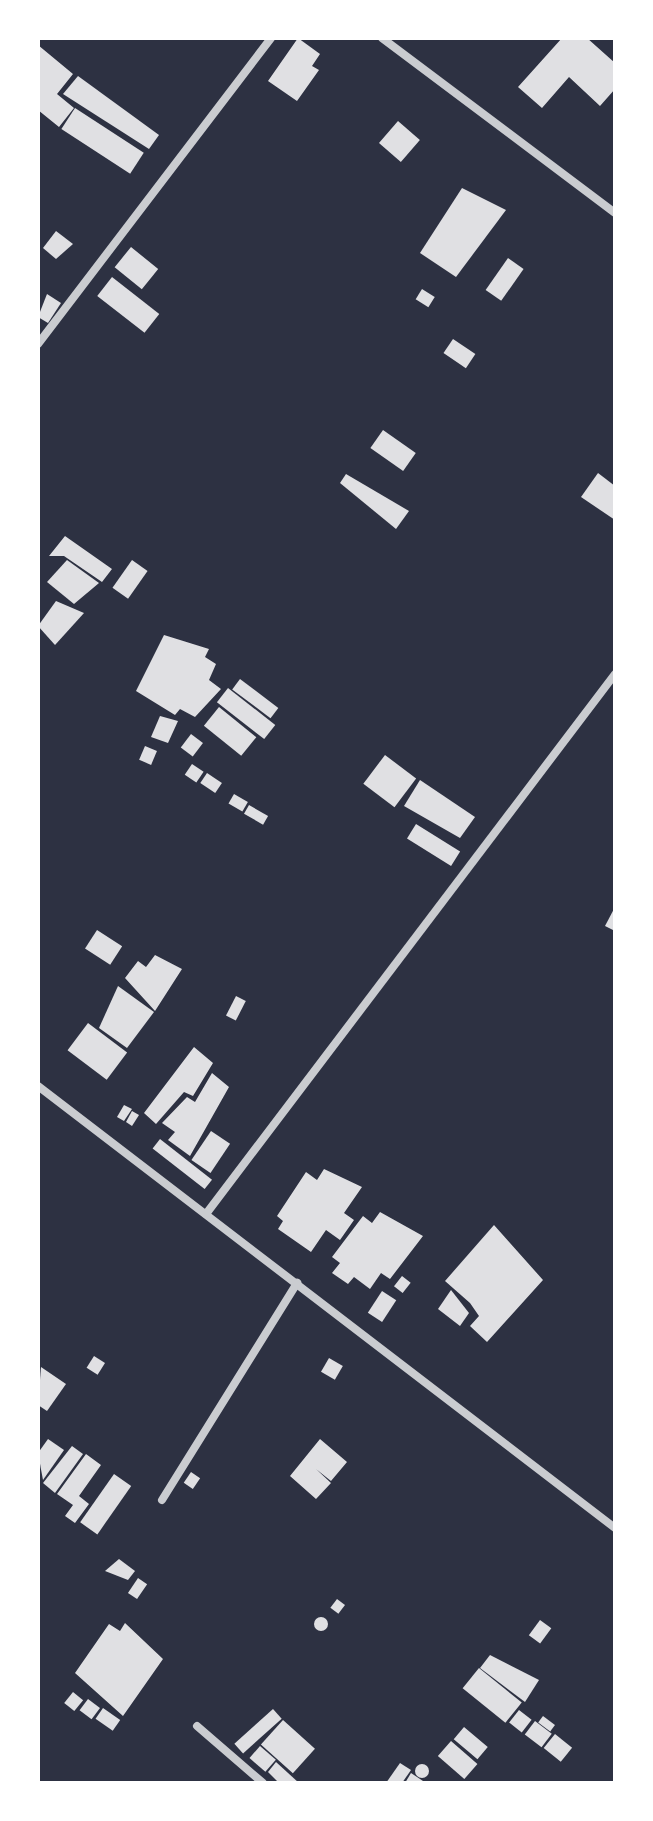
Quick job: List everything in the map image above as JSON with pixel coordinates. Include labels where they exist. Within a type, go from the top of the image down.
[{"type":"street","points":[[38,344],[271,38]]},
{"type":"street","points":[[382,38],[615,213]]},
{"type":"street","points":[[206,1214],[615,674]]},
{"type":"street","points":[[38,1086],[615,1528]]},
{"type":"street","points":[[162,1500],[297,1283]]},
{"type":"street","points":[[197,1726],[263,1783]]},
{"type":"building","points":[[298,38],[320,54],[312,66],[319,70],[297,101],[268,81]]},
{"type":"building","points":[[562,38],[587,38],[615,63],[615,89],[600,106],[569,77],[542,108],[518,87]]},
{"type":"building","points":[[38,45],[73,74],[57,94],[74,108],[59,127],[38,110]]},
{"type":"building","points":[[78,76],[159,135],[149,149],[63,94]]},
{"type":"building","points":[[75,108],[144,153],[130,174],[61,129]]},
{"type":"building","points":[[398,121],[420,140],[401,162],[379,143]]},
{"type":"building","points":[[462,188],[506,210],[456,277],[420,253]]},
{"type":"building","points":[[56,231],[73,244],[56,259],[43,248]]},
{"type":"building","points":[[131,247],[158,269],[142,289],[115,267]]},
{"type":"building","points":[[508,258],[524,269],[501,301],[486,290]]},
{"type":"building","points":[[112,277],[159,314],[145,333],[97,296]]},
{"type":"building","points":[[422,289],[435,297],[428,307],[416,299]]},
{"type":"building","points":[[47,294],[61,303],[48,323],[38,317]]},
{"type":"building","points":[[453,339],[475,354],[466,368],[443,353]]},
{"type":"building","points":[[383,430],[416,453],[403,471],[370,448]]},
{"type":"building","points":[[598,473],[615,486],[615,520],[581,497]]},
{"type":"building","points":[[346,474],[409,511],[396,529],[340,483]]},
{"type":"building","points":[[65,536],[112,569],[102,582],[64,556],[49,556]]},
{"type":"building","points":[[67,560],[99,583],[74,604],[47,582]]},
{"type":"building","points":[[132,560],[148,571],[128,599],[112,588]]},
{"type":"building","points":[[56,601],[84,613],[55,645],[38,626]]},
{"type":"building","points":[[164,635],[209,649],[205,657],[216,664],[209,680],[221,689],[195,717],[180,709],[175,715],[136,691]]},
{"type":"building","points":[[240,679],[278,708],[271,718],[232,689]]},
{"type":"building","points":[[228,688],[275,725],[264,739],[217,702]]},
{"type":"building","points":[[219,707],[256,737],[241,756],[204,726]]},
{"type":"building","points":[[160,716],[178,721],[168,743],[151,737]]},
{"type":"building","points":[[191,734],[203,743],[193,757],[181,748]]},
{"type":"building","points":[[145,746],[157,751],[151,765],[139,760]]},
{"type":"building","points":[[385,755],[416,778],[394,807],[363,784]]},
{"type":"building","points":[[192,764],[204,772],[196,783],[185,775]]},
{"type":"building","points":[[207,773],[222,783],[215,793],[200,783]]},
{"type":"building","points":[[420,780],[475,817],[460,838],[404,806]]},
{"type":"building","points":[[234,794],[248,802],[242,812],[228,804]]},
{"type":"building","points":[[249,805],[268,816],[263,825],[244,814]]},
{"type":"building","points":[[416,824],[460,852],[451,866],[407,838]]},
{"type":"building","points":[[615,907],[615,931],[605,926]]},
{"type":"building","points":[[97,930],[122,946],[110,965],[85,948]]},
{"type":"building","points":[[155,955],[182,969],[155,1011],[125,978],[138,961],[146,967]]},
{"type":"building","points":[[118,986],[154,1012],[127,1048],[99,1028]]},
{"type":"building","points":[[236,996],[246,1001],[236,1021],[226,1016]]},
{"type":"building","points":[[88,1023],[127,1052],[107,1080],[68,1050]]},
{"type":"building","points":[[194,1047],[213,1063],[193,1096],[184,1092],[156,1124],[144,1113]]},
{"type":"building","points":[[212,1073],[229,1087],[190,1156],[168,1140],[175,1132],[162,1123],[187,1097],[195,1102]]},
{"type":"building","points":[[124,1105],[132,1109],[124,1121],[117,1117]]},
{"type":"building","points":[[132,1111],[139,1115],[132,1126],[126,1122]]},
{"type":"building","points":[[211,1131],[230,1144],[210,1173],[191,1160]]},
{"type":"building","points":[[160,1139],[212,1180],[205,1189],[153,1148]]},
{"type":"building","points":[[324,1169],[362,1187],[344,1213],[354,1220],[340,1240],[326,1230],[311,1252],[278,1229],[283,1221],[277,1216],[306,1172],[317,1180]]},
{"type":"building","points":[[380,1212],[423,1236],[390,1279],[381,1273],[370,1289],[354,1277],[348,1284],[332,1273],[340,1263],[332,1257],[363,1216],[372,1223]]},
{"type":"building","points":[[494,1225],[543,1280],[487,1342],[470,1326],[479,1316],[470,1303],[445,1281]]},
{"type":"building","points":[[402,1276],[411,1283],[403,1293],[394,1286]]},
{"type":"building","points":[[451,1290],[469,1313],[460,1326],[438,1309]]},
{"type":"building","points":[[382,1291],[396,1300],[382,1322],[368,1313]]},
{"type":"building","points":[[94,1356],[105,1363],[98,1375],[87,1368]]},
{"type":"building","points":[[329,1358],[343,1366],[335,1380],[321,1372]]},
{"type":"building","points":[[41,1367],[66,1384],[47,1411],[38,1405]]},
{"type":"building","points":[[48,1439],[64,1450],[43,1480],[38,1453]]},
{"type":"building","points":[[320,1439],[347,1462],[331,1481],[316,1469],[331,1483],[316,1499],[290,1476]]},
{"type":"building","points":[[72,1446],[83,1454],[55,1493],[43,1483]]},
{"type":"building","points":[[86,1454],[101,1465],[79,1496],[89,1504],[75,1523],[65,1516],[73,1505],[57,1494]]},
{"type":"building","points":[[191,1472],[200,1478],[193,1489],[184,1483]]},
{"type":"building","points":[[114,1474],[131,1486],[97,1534],[80,1522]]},
{"type":"building","points":[[119,1559],[135,1571],[128,1580],[105,1571]]},
{"type":"building","points":[[138,1578],[147,1584],[137,1599],[128,1593]]},
{"type":"building","points":[[337,1599],[345,1605],[338,1614],[330,1608]]},
{"type":"building","points":[[321,1617],[328,1624],[321,1631],[314,1624]]},
{"type":"building","points":[[540,1620],[551,1628],[540,1644],[529,1635]]},
{"type":"building","points":[[125,1623],[163,1659],[123,1716],[75,1673],[109,1624],[120,1631]]},
{"type":"building","points":[[490,1655],[539,1680],[525,1702],[480,1668]]},
{"type":"building","points":[[479,1668],[522,1703],[505,1723],[463,1688]]},
{"type":"building","points":[[73,1692],[83,1700],[74,1711],[64,1703]]},
{"type":"building","points":[[88,1699],[100,1708],[92,1719],[80,1710]]},
{"type":"building","points":[[103,1708],[120,1720],[113,1731],[96,1719]]},
{"type":"building","points":[[273,1709],[282,1719],[243,1753],[234,1744]]},
{"type":"building","points":[[519,1710],[532,1720],[522,1732],[509,1723]]},
{"type":"building","points":[[543,1716],[555,1725],[550,1731],[538,1722]]},
{"type":"building","points":[[283,1720],[315,1749],[293,1773],[261,1745]]},
{"type":"building","points":[[535,1721],[552,1734],[542,1747],[525,1735]]},
{"type":"building","points":[[464,1727],[488,1747],[477,1759],[454,1739]]},
{"type":"building","points":[[555,1734],[572,1748],[561,1762],[544,1748]]},
{"type":"building","points":[[451,1741],[477,1764],[464,1779],[438,1756]]},
{"type":"building","points":[[260,1746],[276,1760],[265,1772],[250,1758]]},
{"type":"building","points":[[276,1762],[299,1783],[279,1783],[268,1772]]},
{"type":"building","points":[[400,1763],[411,1770],[402,1783],[386,1783]]},
{"type":"building","points":[[422,1764],[429,1771],[422,1778],[415,1771]]},
{"type":"building","points":[[411,1773],[423,1781],[422,1783],[405,1783]]}]
